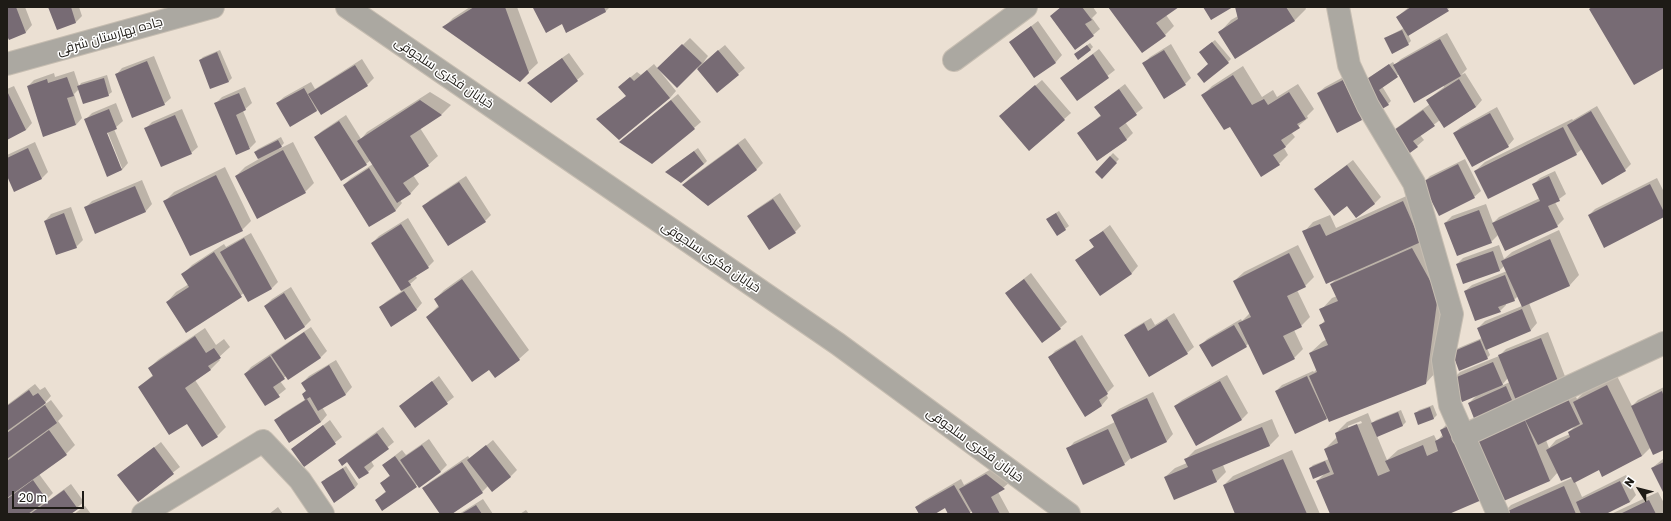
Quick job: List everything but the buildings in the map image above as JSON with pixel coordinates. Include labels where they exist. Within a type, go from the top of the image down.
[{"type":"street","name":"جاده بهارستان شرقی","points":[[7,64],[213,7]]},
{"type":"street","name":"خیابان فکری سلجوقی","points":[[347,7],[838,344],[1069,514]]},
{"type":"street","points":[[954,60],[1026,7]]},
{"type":"street","points":[[1338,7],[1348,65],[1368,106],[1414,183],[1452,314],[1443,360],[1450,405],[1498,514]]},
{"type":"street","points":[[1463,436],[1664,343]]},
{"type":"street","points":[[143,514],[263,441],[300,480],[323,514]]}]
